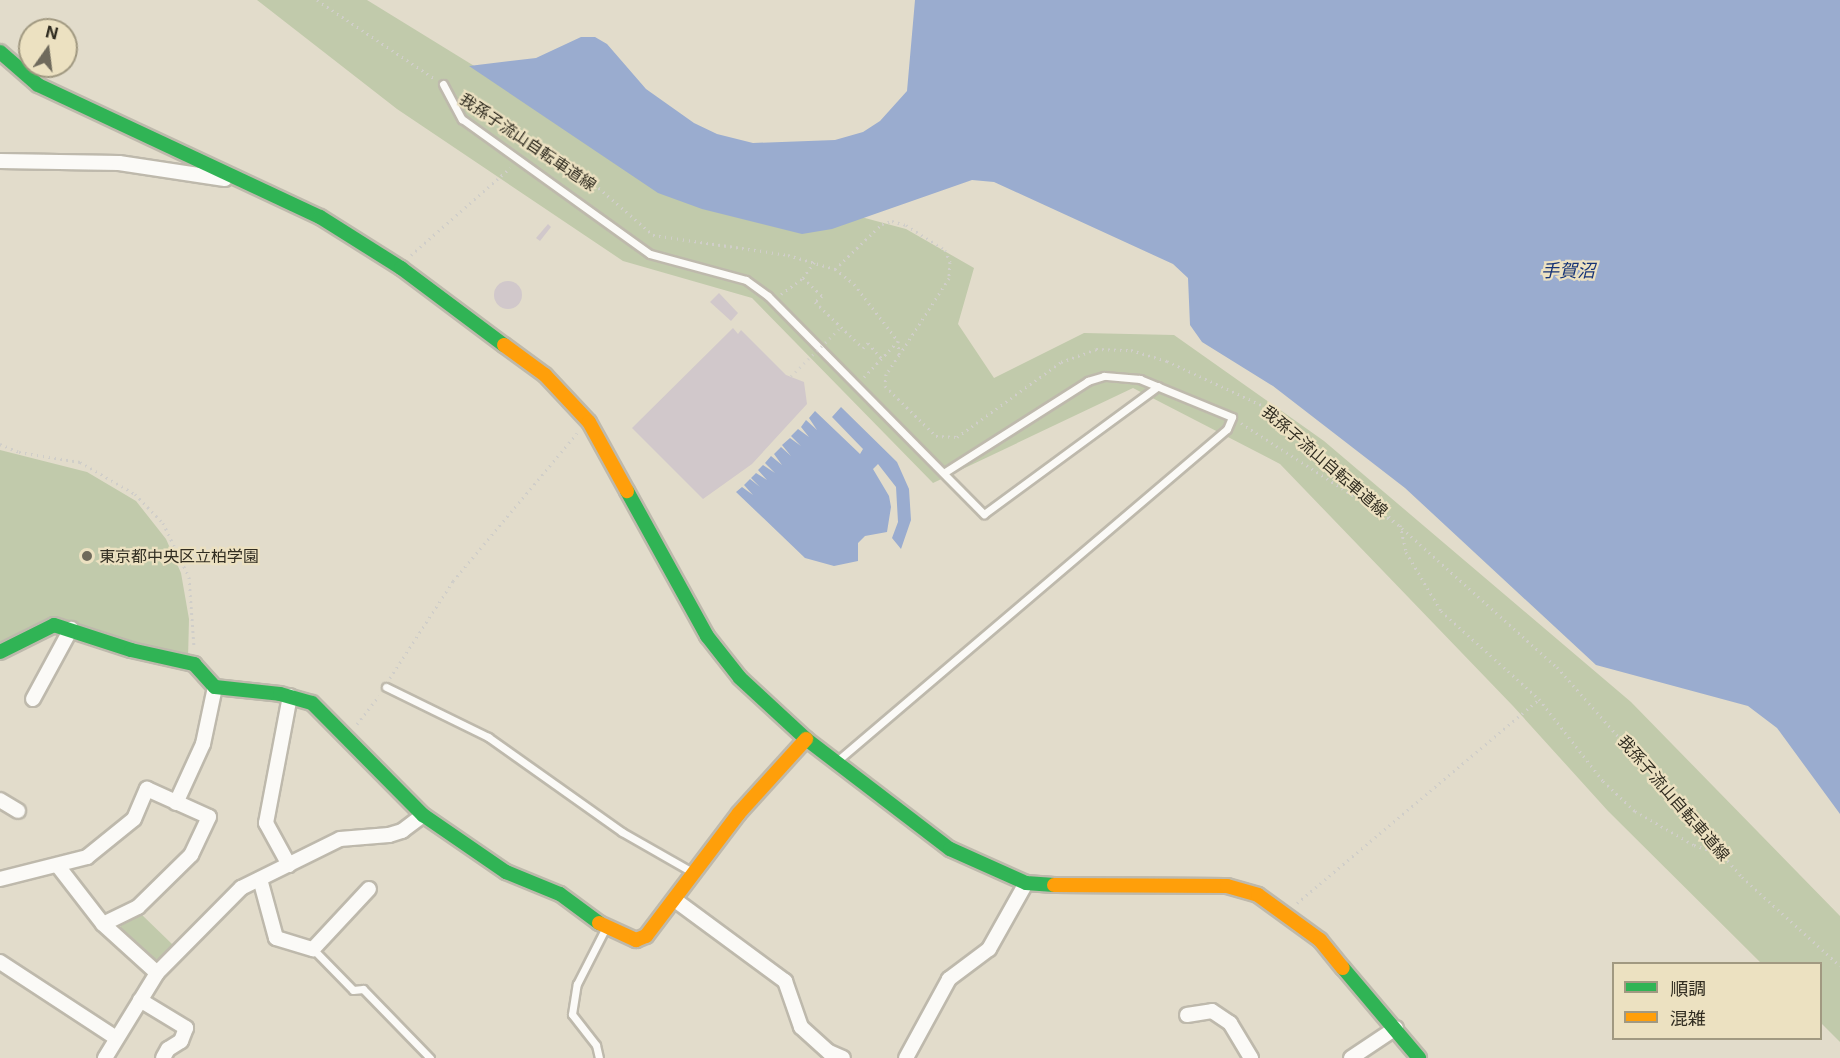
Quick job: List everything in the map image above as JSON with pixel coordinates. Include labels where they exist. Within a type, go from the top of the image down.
[{"type":"street","points":[[0,52],[38,85],[265,189],[320,217],[401,268],[545,375],[589,422],[707,636],[740,678],[806,739],[837,760],[950,849],[1026,883],[1097,887],[1227,886],[1258,895],[1286,913],[1320,940],[1419,1058]]},
{"type":"street","points":[[0,161],[139,165],[265,189]]},
{"type":"street","points":[[0,651],[54,625],[131,650],[194,664],[215,687],[290,696],[312,703],[345,739],[423,815],[506,872],[560,894],[605,928],[636,939],[646,936],[739,813],[806,739]]},
{"type":"street","points":[[33,699],[71,629]]},
{"type":"street","points":[[176,803],[203,744],[215,687]]},
{"type":"street","points":[[289,865],[266,823],[290,696]]},
{"type":"street","points":[[0,879],[58,867],[104,846],[134,819],[147,789],[209,817],[190,855],[138,908],[103,924]]},
{"type":"street","points":[[0,800],[18,811]]},
{"type":"street","points":[[105,1058],[157,973],[241,888],[340,839],[402,831],[423,815]]},
{"type":"street","points":[[58,867],[103,924],[157,973]]},
{"type":"street","points":[[260,879],[276,938],[313,949],[369,889]]},
{"type":"street","points":[[906,1058],[949,980],[989,949],[1026,883]]},
{"type":"street","points":[[675,900],[785,981],[801,1027],[829,1052],[843,1058]]},
{"type":"street","points":[[0,962],[116,1038]]},
{"type":"street","points":[[140,1000],[186,1028],[181,1041],[168,1049],[163,1058]]},
{"type":"street","points":[[1186,1015],[1212,1011],[1230,1023],[1251,1058]]},
{"type":"street","points":[[1352,1058],[1396,1028]]},
{"type":"lane","points":[[443,84],[462,118],[650,254],[746,280],[768,296],[984,513],[1158,386]]},
{"type":"lane","points":[[837,760],[1227,429],[1232,417],[1158,386],[1125,375],[1088,381],[945,472]]},
{"type":"lane","points":[[386,687],[488,737],[622,832],[694,873]]},
{"type":"lane","points":[[599,1058],[596,1045],[572,1014],[576,984],[605,928]]},
{"type":"lane","points":[[313,949],[353,990],[363,989],[430,1058]]},
{"type":"path","name":"我孫子流山自転車道線","points":[[317,0],[585,176],[653,235],[815,261],[835,269],[854,284],[898,341]]},
{"type":"path","points":[[401,268],[520,159]]},
{"type":"path","points":[[835,269],[882,224],[892,221],[906,225],[945,250],[950,262],[949,278],[899,355]]},
{"type":"path","points":[[787,290],[803,278],[815,261]]},
{"type":"path","points":[[803,278],[822,296],[815,302],[863,348],[868,343],[882,359]]},
{"type":"path","points":[[791,376],[842,326]]},
{"type":"path","points":[[898,341],[899,355]]},
{"type":"path","points":[[870,372],[898,341]]},
{"type":"path","name":"我孫子流山自転車道線","points":[[899,355],[886,374],[885,386],[936,436],[957,437],[1061,362],[1096,349],[1131,350],[1167,361],[1268,408],[1557,667],[1724,855],[1840,966]]},
{"type":"path","points":[[1232,417],[1345,494],[1400,526],[1406,552],[1441,611],[1539,699],[1603,781],[1635,811],[1694,845],[1724,855]]},
{"type":"path","points":[[345,739],[386,687],[453,580],[589,422]]},
{"type":"path","points":[[0,444],[19,452],[80,462],[135,494],[163,523],[189,577],[194,664]]},
{"type":"path","points":[[1286,913],[1539,699]]},
{"type":"green space","points":[[257,0],[367,0],[611,150],[906,229],[974,268],[958,324],[994,378],[1084,333],[1174,335],[1324,441],[1631,702],[1840,916],[1840,1042],[1822,1024],[1822,962],[1760,962],[1608,811],[1513,706],[1280,464],[1133,388],[933,483],[752,298],[623,261],[397,109]]},
{"type":"green space","name":"東京都中央区立柏学園","points":[[0,450],[87,472],[136,501],[166,539],[181,573],[189,619],[188,659],[51,621],[0,644]]},
{"type":"green space","points":[[140,913],[173,945],[160,960],[152,959],[120,929],[122,922]]},
{"type":"water","name":"手賀沼","points":[[915,0],[1840,0],[1840,814],[1777,728],[1748,706],[1596,665],[1405,488],[1273,386],[1202,342],[1190,325],[1188,278],[1173,264],[994,182],[972,180],[832,229],[802,234],[702,209],[658,193],[469,66],[536,58],[581,37],[595,37],[607,44],[646,89],[694,123],[717,134],[753,143],[835,140],[863,132],[880,121],[907,91]]},
{"type":"water","points":[[841,407],[897,462],[909,489],[911,520],[901,549],[892,538],[898,522],[896,487],[878,464],[873,469],[889,496],[891,507],[887,532],[865,536],[858,543],[858,561],[834,566],[805,558],[736,492],[742,487],[753,495],[744,485],[750,479],[760,487],[751,478],[756,473],[767,480],[758,470],[763,465],[775,473],[765,463],[771,456],[782,465],[774,454],[781,447],[791,456],[782,445],[790,438],[801,446],[791,436],[798,429],[809,437],[801,427],[806,420],[817,430],[809,418],[815,411],[860,454],[863,449],[832,417]]},
{"type":"building","points":[[548,224],[551,227],[540,241],[536,238]]},
{"type":"building","points":[[508,281],[518,285],[522,295],[518,305],[508,309],[498,305],[494,295],[498,285]]},
{"type":"building","points":[[719,293],[738,313],[731,321],[710,302]]},
{"type":"building","points":[[733,328],[738,334],[741,330],[786,375],[804,382],[807,404],[752,464],[703,499],[632,428]]},
{"type":"traffic: fast","points":[[0,52],[38,85],[320,217],[401,268],[504,345]]},
{"type":"traffic: fast","points":[[627,491],[707,636],[740,678],[806,739],[950,849],[1026,883],[1054,885]]},
{"type":"traffic: fast","points":[[0,652],[54,625],[131,650],[194,664],[215,687],[280,694],[312,703],[423,815],[506,872],[560,894],[599,923]]},
{"type":"traffic: fast","points":[[1343,968],[1419,1058]]},
{"type":"traffic: slow","points":[[504,345],[545,375],[589,422],[627,491]]},
{"type":"traffic: slow","points":[[599,923],[636,940],[646,936],[739,813],[806,739]]},
{"type":"traffic: slow","points":[[1054,885],[1227,886],[1258,895],[1320,940],[1343,968]]},
{"type":"place","name":"東京都中央区立柏学園","points":[[87,556]]}]
